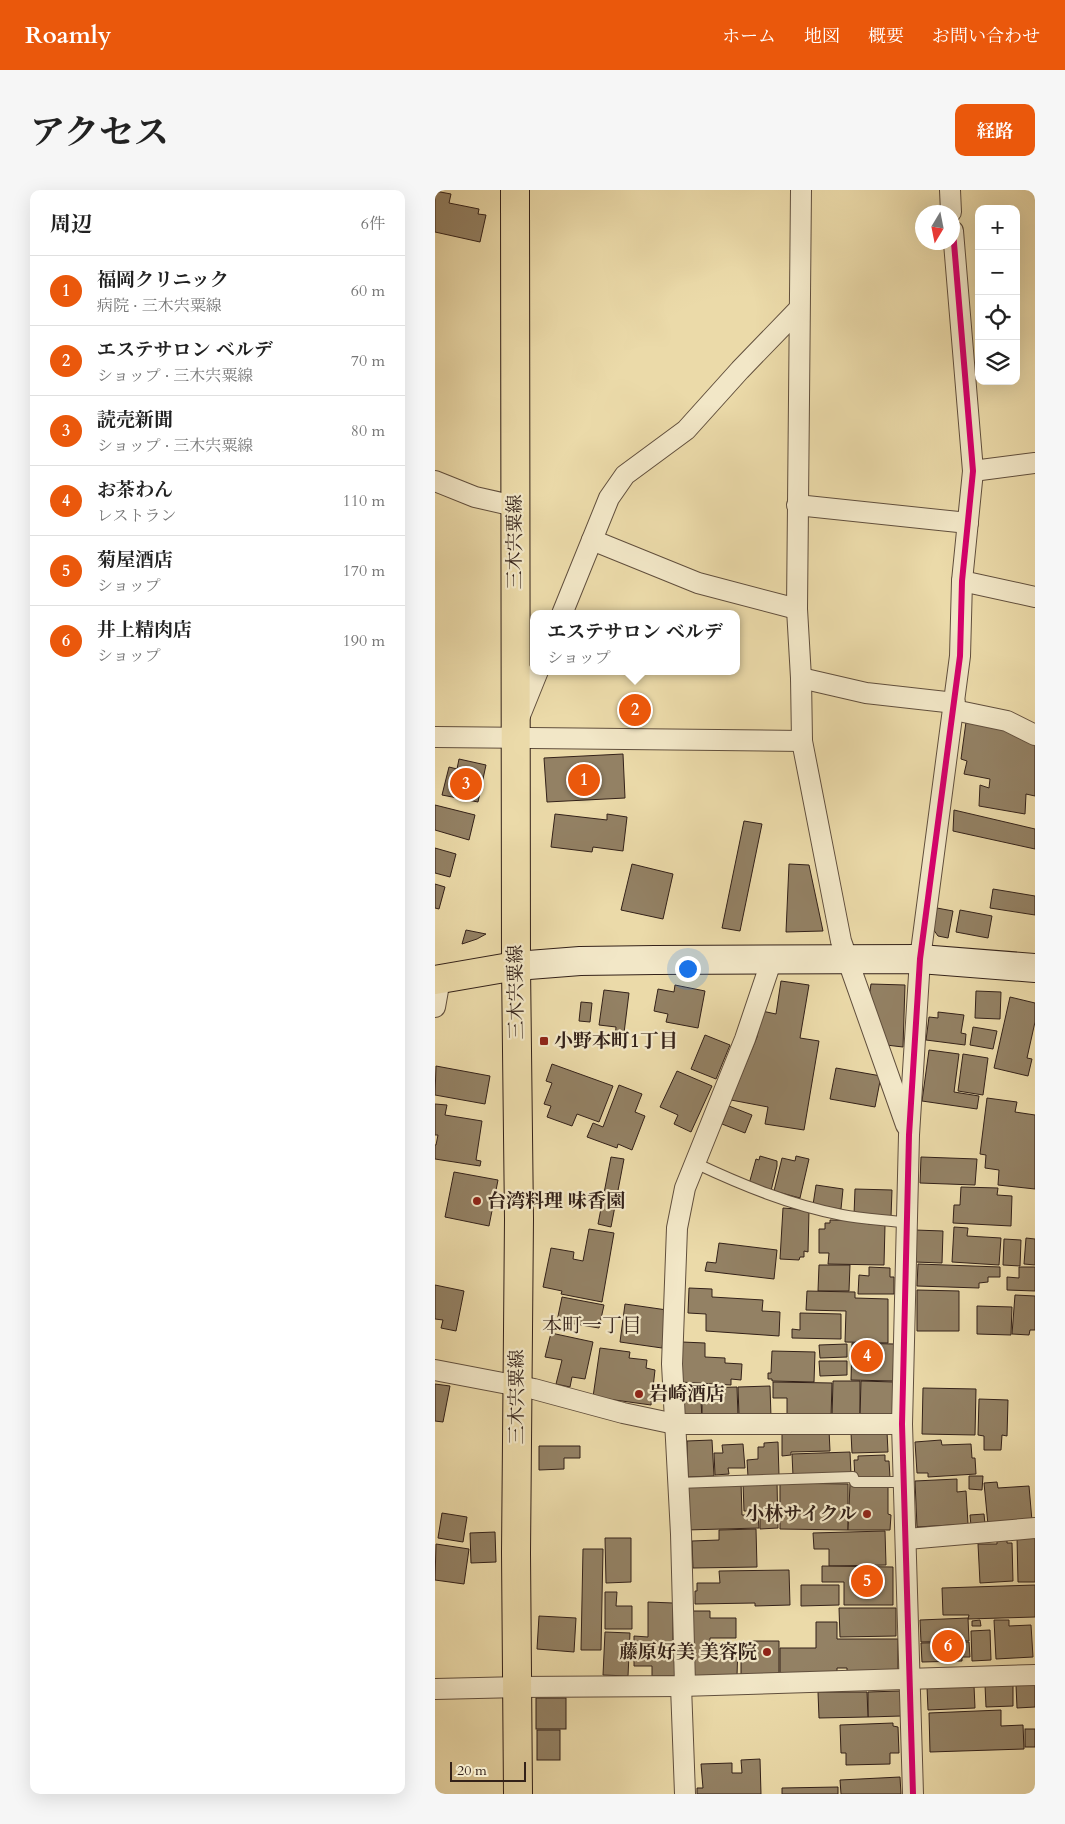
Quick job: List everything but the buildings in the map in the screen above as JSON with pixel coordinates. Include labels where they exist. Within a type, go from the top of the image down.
[{"type":"main road","name":"三木宍粟線","points":[[515,190],[515,732],[519,1219],[517,1385],[518,1794]]},
{"type":"main road","points":[[438,979],[516,966]]},
{"type":"street","points":[[801,190],[797,609],[802,741],[846,960],[909,1135]]},
{"type":"street","points":[[950,190],[951,205]]},
{"type":"street","points":[[913,1794],[907,1539],[902,1424],[909,1135],[920,959],[960,656],[962,581],[973,471],[955,250]]},
{"type":"street","points":[[564,610],[609,498],[625,475],[686,430],[799,309]]},
{"type":"street","points":[[973,471],[1035,462]]},
{"type":"street","points":[[435,481],[475,497],[515,506]]},
{"type":"street","points":[[797,505],[968,523]]},
{"type":"street","points":[[592,540],[698,583],[797,609]]},
{"type":"street","points":[[962,581],[1035,597]]},
{"type":"street","points":[[515,732],[537,675]]},
{"type":"street","points":[[801,678],[866,693],[954,707],[1007,721],[1035,735]]},
{"type":"street","points":[[435,737],[515,732],[802,741]]},
{"type":"street","points":[[685,1794],[678,1483],[672,1364],[677,1228],[685,1188],[745,1039],[772,959]]},
{"type":"street","points":[[516,966],[580,961],[920,959],[1035,968]]},
{"type":"street","points":[[435,1007],[438,979]]},
{"type":"street","points":[[435,1370],[517,1385],[623,1413],[675,1424],[902,1424]]},
{"type":"street","points":[[907,1539],[1035,1528]]},
{"type":"street","points":[[435,1689],[683,1686],[1035,1675]]},
{"type":"lane","points":[[695,1163],[741,1184],[789,1202],[843,1216],[907,1223]]},
{"type":"lane","points":[[678,1483],[853,1477],[855,1482],[905,1482]]},
{"type":"cycle path","points":[[913,1794],[902,1424],[909,1135],[920,959],[960,656],[962,581],[973,471],[955,250]]},
{"type":"place","name":"エステサロン ベルデ","points":[[635,710]]},
{"type":"place","name":"福岡クリニック","points":[[584,780]]},
{"type":"place","name":"読売新聞","points":[[466,784]]},
{"type":"place","name":"小野本町1丁目","points":[[544,1041]]},
{"type":"place","name":"台湾料理 味香園","points":[[477,1201]]},
{"type":"place","name":"お茶わん","points":[[867,1356]]},
{"type":"place","name":"岩崎酒店","points":[[639,1394]]},
{"type":"place","name":"小林サイクル","points":[[867,1514]]},
{"type":"place","name":"菊屋酒店","points":[[867,1581]]},
{"type":"place","name":"井上精肉店","points":[[948,1646]]},
{"type":"place","name":"藤原好美 美容院","points":[[767,1652]]},
{"type":"district","name":"本町一丁目","points":[[592,1325]]}]
